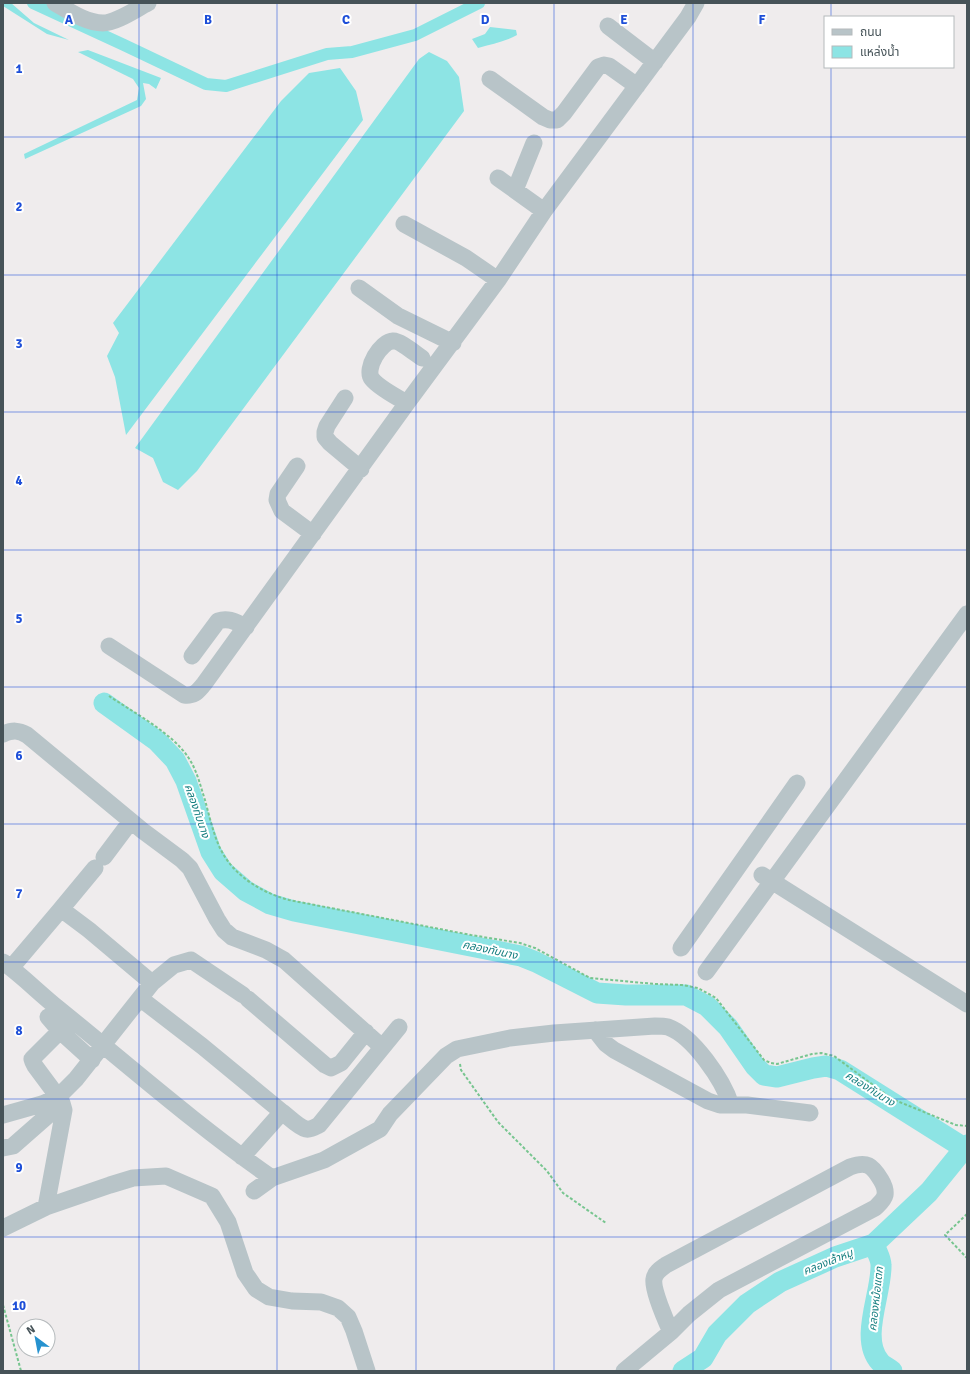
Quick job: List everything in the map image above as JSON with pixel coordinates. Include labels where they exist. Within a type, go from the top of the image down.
[{"type":"street","points":[[55,3],[89,21],[104,23],[119,18],[126,8],[148,3]]},
{"type":"street","points":[[109,646],[184,695],[196,693],[361,469],[407,403],[453,343],[498,280],[544,210],[655,62],[688,17],[696,3]]},
{"type":"street","points":[[608,26],[655,62]]},
{"type":"street","points":[[490,79],[543,117],[550,120],[558,120],[598,67],[604,65],[608,66],[637,86]]},
{"type":"street","points":[[515,190],[534,143]]},
{"type":"street","points":[[498,178],[544,210]]},
{"type":"street","points":[[404,224],[466,258],[498,280]]},
{"type":"street","points":[[359,288],[398,316],[453,343]]},
{"type":"street","points":[[407,403],[376,383],[371,378],[369,373],[370,367],[382,346],[393,341],[398,342],[422,358]]},
{"type":"street","points":[[345,398],[327,426],[325,437],[330,444],[361,469]]},
{"type":"street","points":[[297,466],[278,494],[277,500],[282,511],[313,534]]},
{"type":"street","points":[[192,656],[218,621],[229,619],[246,627]]},
{"type":"street","points":[[706,972],[764,877],[965,620]]},
{"type":"street","points":[[3,734],[12,731],[19,731],[27,735],[131,821],[182,860],[190,868],[224,930],[232,937],[266,950],[284,960],[382,1047]]},
{"type":"street","points":[[681,948],[797,783]]},
{"type":"street","points":[[131,821],[100,862],[61,909],[7,965],[104,1046],[242,1157],[272,1178]]},
{"type":"street","points":[[743,861],[764,877],[967,1004]]},
{"type":"street","points":[[61,909],[89,930],[152,983]]},
{"type":"street","points":[[3,1148],[12,1146],[60,1100],[141,999],[152,983],[174,965],[191,960],[245,997],[325,1065],[331,1068],[341,1063],[366,1032]]},
{"type":"street","points":[[141,999],[202,1046],[282,1112],[307,1129],[319,1125],[399,1027]]},
{"type":"street","points":[[48,1017],[60,1031],[92,1060]]},
{"type":"street","points":[[254,1190],[272,1178],[324,1160],[380,1129],[390,1114],[446,1056],[457,1049],[510,1038],[595,1030],[655,1026],[667,1027],[690,1042],[706,1059],[728,1094],[731,1105]]},
{"type":"street","points":[[595,1030],[606,1044],[614,1050],[708,1101],[720,1105],[747,1105],[810,1113]]},
{"type":"street","points":[[46,1207],[64,1110],[60,1100],[33,1062],[32,1058],[60,1031]]},
{"type":"street","points":[[3,1115],[60,1100]]},
{"type":"street","points":[[242,1157],[282,1112]]},
{"type":"street","points":[[624,1371],[671,1332],[689,1314],[719,1290],[875,1208],[885,1197],[885,1187],[875,1170],[867,1165],[860,1164],[850,1167],[666,1265],[657,1272],[654,1279],[655,1290],[671,1332]]},
{"type":"street","points":[[3,1228],[46,1207],[110,1185],[133,1178],[166,1176],[212,1196],[228,1222],[245,1273],[256,1289],[269,1297],[292,1301],[321,1302],[338,1308],[348,1317],[367,1371]]},
{"type":"path","points":[[109,696],[158,729],[181,748],[189,758],[194,769],[215,836],[226,858],[234,869],[244,878],[272,896],[471,935],[520,943],[535,948],[590,978],[682,985],[698,988],[716,998],[764,1060],[777,1064],[812,1054],[821,1053],[834,1056],[892,1099],[956,1125],[967,1126]]},
{"type":"path","points":[[457,1049],[461,1070],[498,1122],[547,1171],[563,1193],[606,1223]]},
{"type":"path","points":[[967,1214],[945,1236],[967,1258]]},
{"type":"path","points":[[3,1305],[21,1371]]},
{"type":"water","points":[[3,3],[11,3],[34,23],[69,40],[47,34],[3,6]]},
{"type":"water","points":[[490,27],[516,30],[517,35],[503,41],[478,48],[472,39],[485,34]]},
{"type":"water","points":[[88,50],[161,78],[156,89],[149,84],[143,83],[146,99],[141,106],[25,159],[24,154],[137,100],[139,88],[133,79],[78,52]]},
{"type":"water","points":[[429,52],[447,61],[459,77],[464,111],[197,471],[178,490],[163,482],[153,458],[135,448],[419,59]]},
{"type":"water","points":[[340,68],[356,91],[363,120],[126,435],[115,377],[107,356],[119,333],[113,323],[281,101],[309,73]]},
{"type":"waterway","points":[[33,3],[206,84],[226,86],[327,54],[352,52],[415,35],[479,3]]},
{"type":"waterway","name":"คลองทับนาง","points":[[104,703],[157,741],[175,760],[186,781],[211,852],[223,871],[246,891],[270,904],[294,911],[521,956],[597,993],[626,995],[686,995],[707,1006],[728,1027],[755,1066],[764,1075],[777,1077],[826,1066],[840,1070],[964,1148]]},
{"type":"waterway","name":"คลองเล้าหมู","points":[[683,1371],[703,1358],[717,1334],[747,1304],[780,1282],[835,1257],[874,1244],[929,1192],[967,1145]]},
{"type":"waterway","name":"คลองหม้อแตก","points":[[874,1244],[881,1265],[871,1329],[871,1341],[874,1352],[880,1362],[892,1371]]}]
